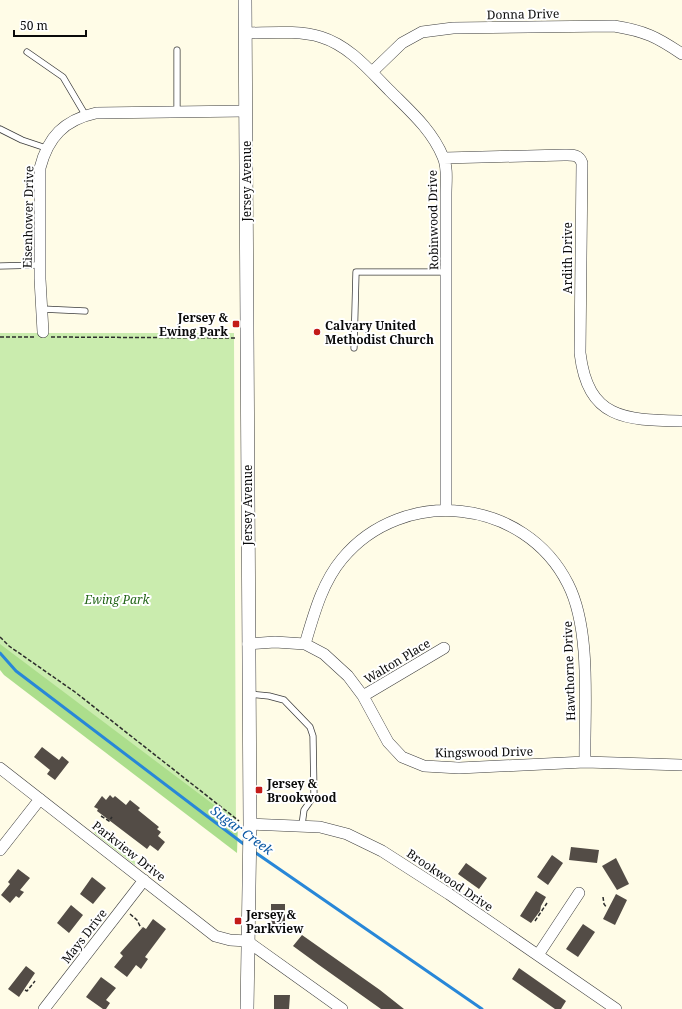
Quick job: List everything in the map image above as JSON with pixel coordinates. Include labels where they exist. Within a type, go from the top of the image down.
[{"type":"street","name":"Jersey Avenue","points":[[245,0],[248,644],[246,826],[249,872],[247,1009]]},
{"type":"street","name":"Donna Drive","points":[[372,72],[390,53],[412,36],[422,32],[452,28],[614,26],[639,30],[655,37],[682,54]]},
{"type":"street","name":"Robinwood Drive","points":[[245,33],[319,36],[342,47],[372,72],[428,130],[444,158],[447,272],[446,509]]},
{"type":"street","name":"Eisenhower Drive","points":[[44,336],[40,265],[40,168],[46,148],[60,129],[86,116],[108,112],[246,111]]},
{"type":"street","name":"Ardith Drive","points":[[444,158],[564,155],[575,156],[580,159],[582,163],[580,353],[585,380],[598,400],[620,416],[640,420],[682,421]]},
{"type":"street","name":"Hawthorne Drive","points":[[305,644],[325,586],[342,559],[373,532],[398,519],[424,512],[446,509],[484,515],[516,529],[538,545],[547,554],[568,583],[578,607],[583,631],[585,762]]},
{"type":"street","name":"Kingswood Drive","points":[[248,644],[275,642],[305,644],[321,651],[341,667],[362,696],[388,742],[402,757],[416,764],[437,768],[585,762],[682,765]]},
{"type":"street","name":"Walton Place","points":[[362,696],[444,648]]},
{"type":"street","name":"Parkview Drive","points":[[0,768],[215,936],[230,940],[247,941]]},
{"type":"street","points":[[0,850],[40,799]]},
{"type":"street","name":"Brookwood Drive","points":[[246,826],[302,825],[320,827],[347,834],[382,851],[616,1009]]},
{"type":"street","name":"Mays Drive","points":[[44,1009],[144,880]]},
{"type":"street","points":[[538,955],[579,893]]},
{"type":"street","points":[[247,941],[342,1009]]},
{"type":"lane","points":[[177,50],[178,111]]},
{"type":"lane","points":[[27,52],[63,77],[86,116]]},
{"type":"lane","points":[[0,129],[22,140],[46,148]]},
{"type":"lane","points":[[0,266],[40,265]]},
{"type":"lane","points":[[354,348],[356,272],[447,272]]},
{"type":"lane","points":[[42,309],[85,311]]},
{"type":"lane","points":[[248,694],[269,696],[284,700],[310,727],[313,736],[314,796],[304,810],[302,825]]},
{"type":"path","points":[[0,337],[235,338]]},
{"type":"path","points":[[0,637],[9,646],[76,692],[246,826]]},
{"type":"path","points":[[101,816],[109,821],[112,817]]},
{"type":"path","points":[[603,897],[604,904],[607,908]]},
{"type":"path","points":[[535,920],[547,903]]},
{"type":"path","points":[[122,908],[134,918],[141,928]]},
{"type":"path","points":[[25,990],[27,991],[35,981]]},
{"type":"green space","name":"Ewing Park","points":[[0,333],[234,333],[236,839],[0,653]]},
{"type":"green space","points":[[0,644],[238,823],[237,853],[4,675],[0,670]]},
{"type":"green space","points":[[96,831],[137,863],[135,865],[94,833]]},
{"type":"building","points":[[42,747],[59,760],[62,756],[69,762],[55,780],[47,774],[50,770],[34,757]]},
{"type":"building","points":[[110,795],[113,798],[115,796],[126,805],[130,800],[140,808],[138,810],[159,827],[157,829],[161,832],[158,836],[165,842],[158,851],[150,845],[147,849],[97,811],[98,809],[94,807],[102,796],[106,800]]},
{"type":"building","points":[[571,847],[599,850],[597,863],[569,860]]},
{"type":"building","points":[[552,855],[563,863],[548,885],[537,877]]},
{"type":"building","points":[[616,858],[629,884],[617,890],[602,866]]},
{"type":"building","points":[[466,863],[487,878],[479,889],[458,874]]},
{"type":"building","points":[[18,869],[30,878],[20,890],[24,892],[19,898],[16,896],[10,903],[1,895],[10,884],[8,882]]},
{"type":"building","points":[[92,877],[106,888],[93,904],[80,894]]},
{"type":"building","points":[[536,891],[546,897],[540,911],[531,923],[520,916]]},
{"type":"building","points":[[616,894],[627,900],[615,925],[603,919]]},
{"type":"building","points":[[271,904],[285,904],[285,932],[271,932]]},
{"type":"building","points":[[71,905],[83,915],[69,933],[57,923]]},
{"type":"building","points":[[153,919],[166,929],[145,957],[148,959],[141,969],[136,965],[127,977],[114,967],[123,956],[120,953],[143,927],[146,929]]},
{"type":"building","points":[[583,924],[595,932],[578,957],[566,949]]},
{"type":"building","points":[[302,935],[380,990],[404,1009],[381,1009],[319,965],[293,946]]},
{"type":"building","points":[[26,966],[35,973],[19,997],[8,989]]},
{"type":"building","points":[[519,968],[566,1001],[561,1009],[555,1009],[512,979]]},
{"type":"building","points":[[101,977],[116,988],[106,1000],[110,1003],[106,1009],[103,1009],[86,997]]},
{"type":"building","points":[[274,995],[290,995],[289,1009],[274,1009]]},
{"type":"waterway","name":"Sugar Creek","points":[[0,653],[16,671],[245,845]]},
{"type":"waterway","name":"Sugar Creek","points":[[253,851],[482,1009]]},
{"type":"place","name":"Jersey & Ewing Park","points":[[236,324]]},
{"type":"place","name":"Calvary United Methodist Church","points":[[317,332]]},
{"type":"place","name":"Jersey & Brookwood","points":[[259,790]]},
{"type":"place","name":"Jersey & Parkview","points":[[238,921]]}]
